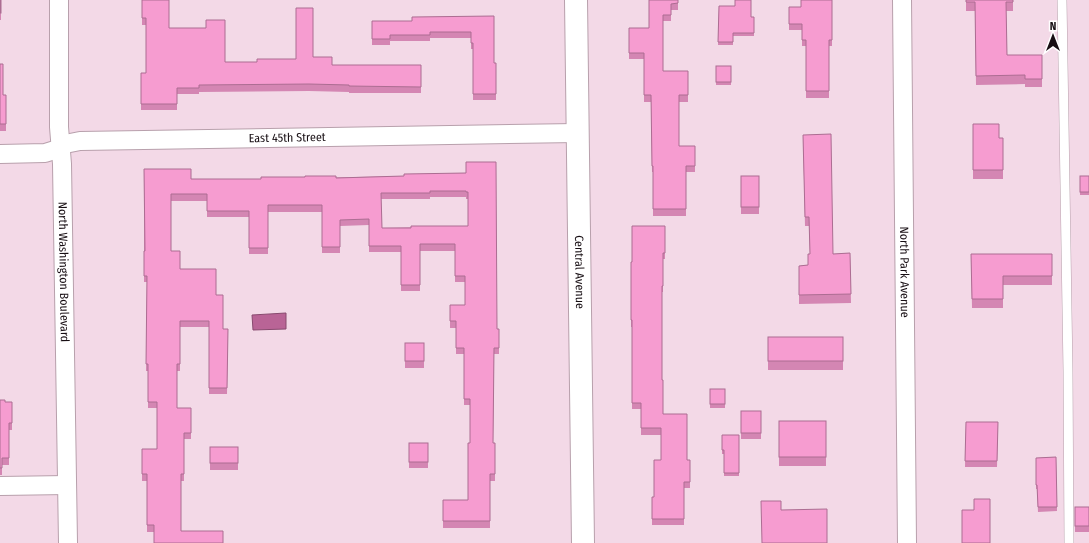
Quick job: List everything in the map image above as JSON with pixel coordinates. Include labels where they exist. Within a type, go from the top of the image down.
[{"type":"main road","name":"Central Avenue","points":[[576,0],[583,543]]},
{"type":"street","name":"North Washington Boulevard","points":[[59,0],[68,543]]},
{"type":"street","name":"North Park Avenue","points":[[902,0],[907,543]]},
{"type":"street","name":"East 45th Street","points":[[0,154],[46,153],[61,148],[65,144],[80,141],[577,133]]},
{"type":"street","points":[[0,486],[67,484]]},
{"type":"lane","points":[[1062,0],[1068,348],[1069,543]]},
{"type":"shaded area","points":[[286,313],[286,329],[253,330],[252,315]]},
{"type":"building","points":[[1,0],[1,13],[0,13]]},
{"type":"building","points":[[142,0],[169,0],[169,28],[206,28],[206,20],[225,20],[225,62],[257,62],[257,59],[296,59],[296,8],[313,8],[313,57],[332,57],[332,65],[421,65],[421,87],[309,84],[199,85],[199,88],[177,88],[177,104],[141,104],[141,73],[146,73],[146,18],[142,18]]},
{"type":"building","points":[[649,0],[678,0],[678,3],[671,4],[671,15],[663,15],[663,71],[688,71],[688,95],[679,95],[679,146],[695,146],[695,166],[686,166],[686,209],[653,209],[651,95],[644,95],[644,53],[629,53],[629,28],[649,28]]},
{"type":"building","points":[[735,0],[751,0],[751,17],[754,17],[754,33],[733,33],[733,42],[718,42],[719,6],[735,6]]},
{"type":"building","points":[[801,0],[832,0],[832,40],[829,40],[829,91],[806,91],[806,40],[802,40],[802,24],[789,24],[789,7],[801,7]]},
{"type":"building","points":[[966,0],[1013,0],[1013,2],[1006,2],[1007,55],[1042,55],[1042,79],[1025,79],[1025,75],[976,76],[975,2],[966,2]]},
{"type":"building","points":[[494,16],[494,63],[496,63],[496,94],[473,94],[473,43],[471,43],[471,32],[430,32],[430,35],[390,35],[390,39],[372,39],[372,21],[412,21],[412,17]]},
{"type":"building","points":[[0,64],[3,64],[3,95],[6,95],[6,124],[0,124]]},
{"type":"building","points":[[716,66],[731,66],[731,82],[716,82]]},
{"type":"building","points":[[973,124],[999,124],[999,138],[1003,138],[1003,170],[973,170]]},
{"type":"building","points":[[831,134],[833,254],[850,253],[851,294],[799,295],[799,266],[808,265],[808,254],[810,254],[809,217],[805,217],[803,135]]},
{"type":"building","points":[[466,162],[496,162],[497,329],[499,329],[499,348],[494,348],[493,443],[495,443],[495,474],[490,474],[490,521],[443,521],[443,500],[468,500],[470,399],[464,399],[464,348],[456,348],[456,321],[450,321],[450,305],[465,305],[465,276],[455,276],[455,244],[420,244],[420,285],[401,285],[401,246],[369,246],[369,219],[340,220],[340,247],[322,247],[322,205],[268,205],[268,248],[249,248],[249,211],[207,211],[207,194],[171,194],[171,251],[180,251],[180,269],[216,269],[216,295],[223,295],[223,329],[228,329],[227,388],[209,388],[209,321],[180,321],[180,364],[177,364],[177,408],[191,408],[191,433],[184,433],[184,474],[181,474],[181,531],[223,531],[223,543],[154,543],[154,525],[147,525],[147,474],[142,474],[142,449],[157,449],[157,402],[148,402],[148,364],[146,364],[147,276],[144,276],[144,169],[191,169],[191,179],[261,179],[261,177],[305,176],[336,176],[336,178],[404,176],[404,174],[466,173]],"holes":[[[468,192],[468,226],[411,226],[411,228],[382,228],[381,193]]]},
{"type":"building","points":[[741,176],[759,176],[759,207],[741,207]]},
{"type":"building","points":[[1080,176],[1089,176],[1089,192],[1080,192]]},
{"type":"building","points":[[632,226],[665,226],[665,253],[663,253],[662,286],[663,414],[687,414],[687,460],[690,460],[690,482],[684,482],[684,519],[652,519],[652,497],[654,497],[654,460],[661,460],[661,428],[641,428],[641,403],[632,403]]},
{"type":"building","points":[[971,254],[1052,254],[1052,276],[1003,276],[1003,299],[972,299]]},
{"type":"building","points":[[768,337],[843,337],[843,361],[768,361]]},
{"type":"building","points":[[405,343],[424,343],[424,361],[405,361]]},
{"type":"building","points":[[710,389],[725,389],[725,404],[710,404]]},
{"type":"building","points":[[0,400],[12,402],[12,423],[9,423],[9,458],[2,458],[2,468],[0,468]]},
{"type":"building","points":[[741,411],[761,411],[761,433],[741,433]]},
{"type":"building","points":[[779,421],[826,421],[826,457],[779,457]]},
{"type":"building","points":[[966,422],[998,422],[997,461],[965,461]]},
{"type":"building","points":[[722,435],[739,435],[739,473],[724,473],[724,450],[722,450]]},
{"type":"building","points":[[409,443],[428,443],[428,462],[409,462]]},
{"type":"building","points":[[210,447],[238,447],[238,463],[210,463]]},
{"type":"building","points":[[1056,457],[1057,507],[1038,507],[1036,458]]},
{"type":"building","points":[[974,499],[990,499],[990,543],[962,543],[962,510],[974,510]]},
{"type":"building","points":[[761,501],[781,501],[781,510],[827,509],[827,543],[762,543]]},
{"type":"building","points":[[1075,507],[1089,507],[1089,526],[1075,526]]}]
